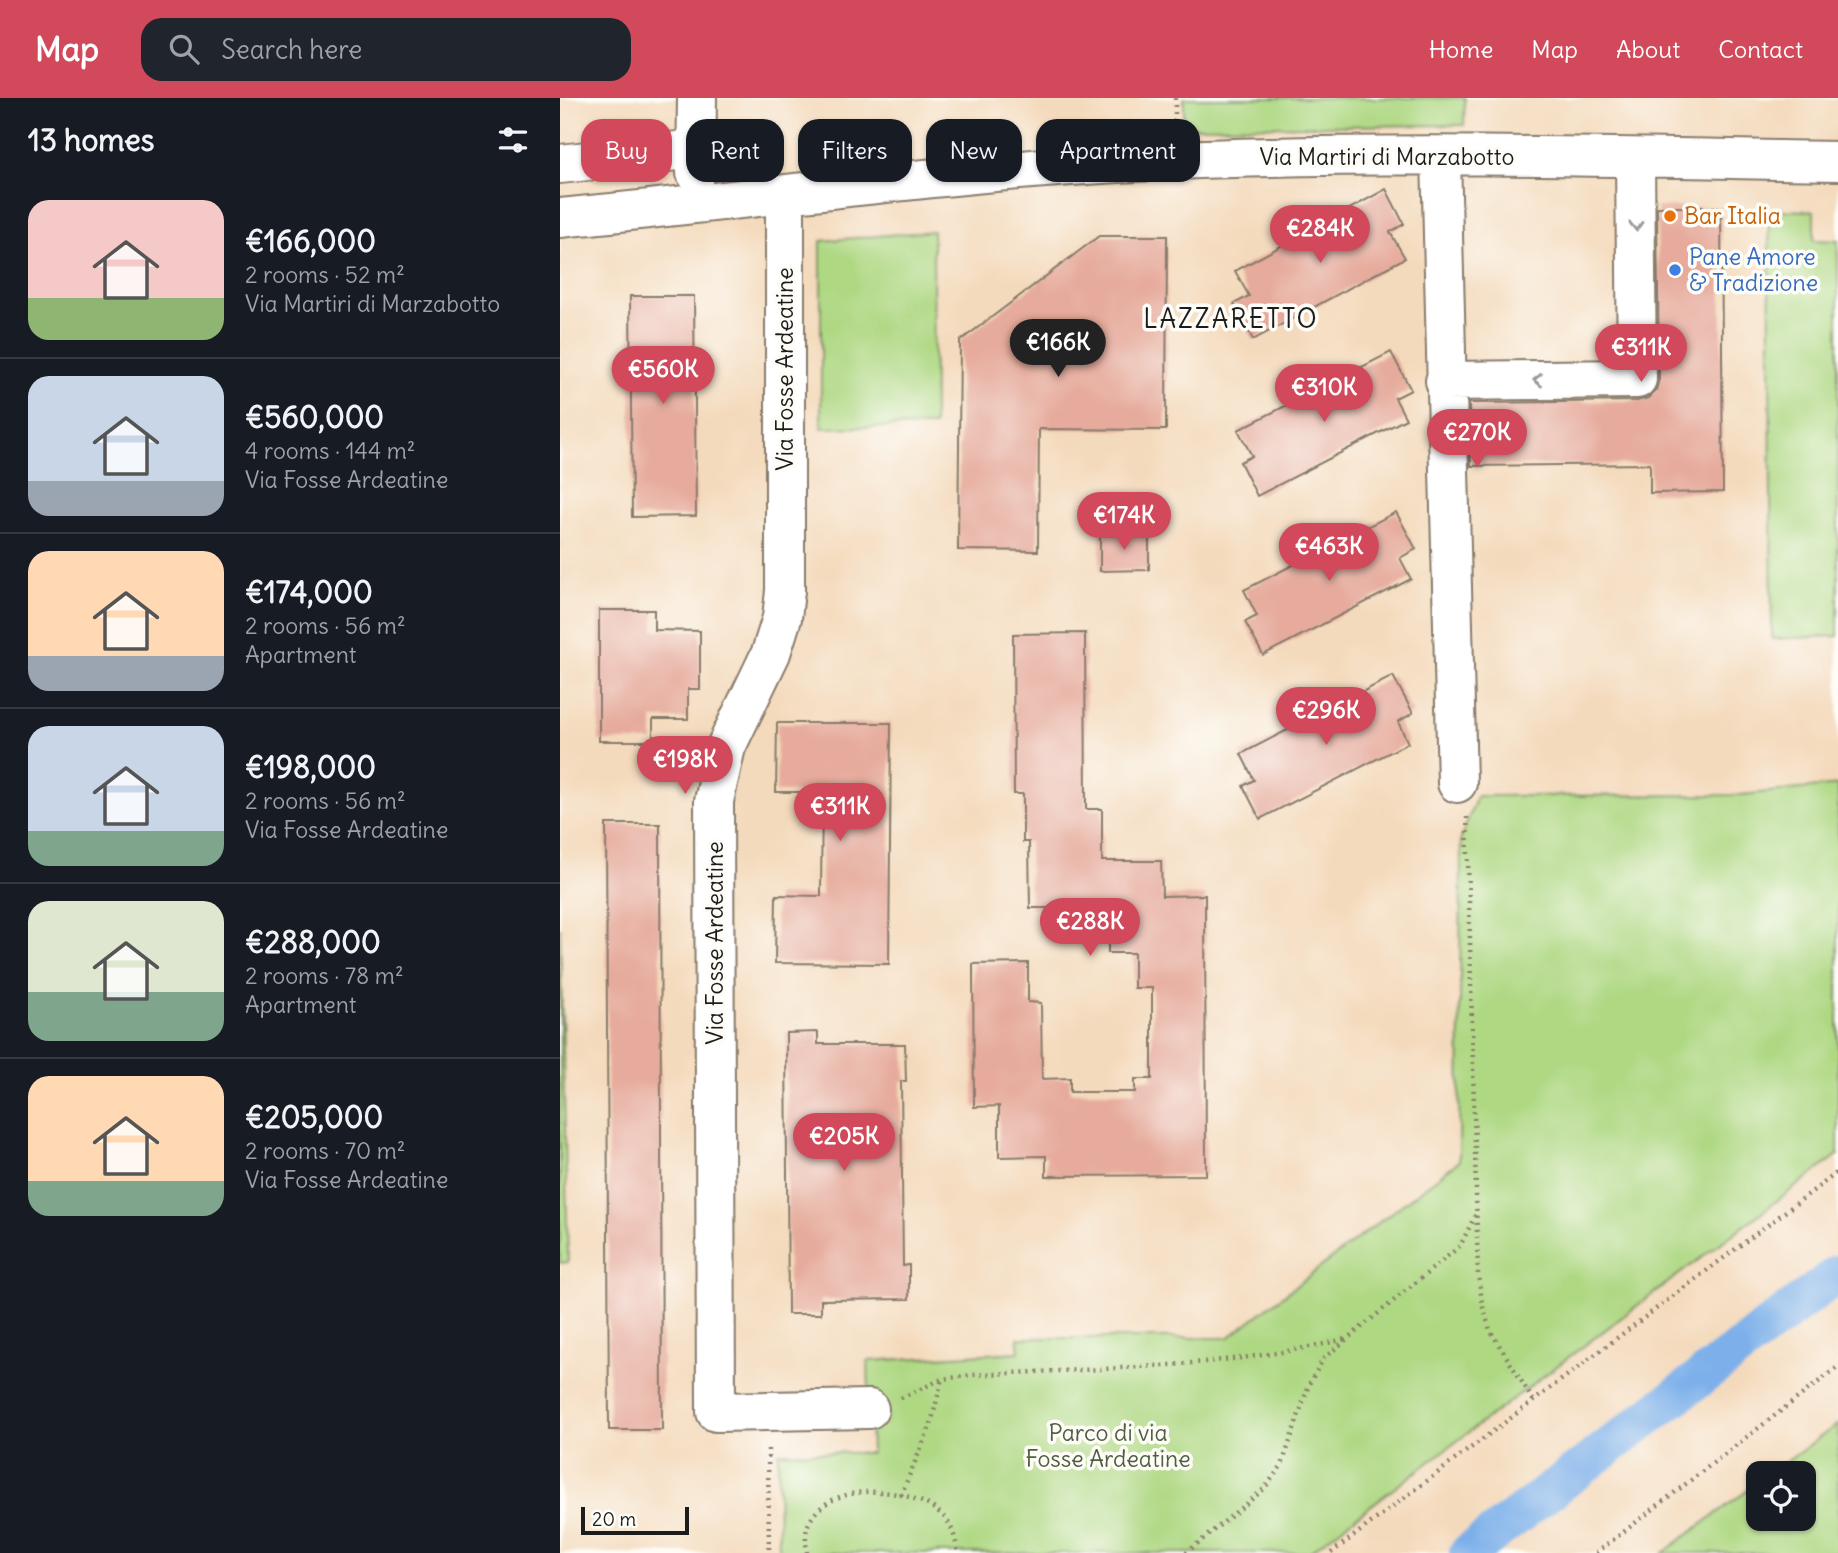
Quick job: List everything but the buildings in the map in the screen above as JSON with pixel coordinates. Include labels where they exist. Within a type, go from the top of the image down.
[{"type":"street","points":[[697,98],[697,119]]},
{"type":"street","points":[[560,164],[686,150]]},
{"type":"street","points":[[1441,156],[1457,783]]},
{"type":"street","name":"Via Martiri di Marzabotto","points":[[560,218],[1006,170],[1138,162],[1441,156],[1838,160]]},
{"type":"street","points":[[1445,381],[1637,379],[1635,158]]},
{"type":"street","points":[[696,182],[696,205]]},
{"type":"street","name":"Via Fosse Ardeatine","points":[[768,1411],[716,1412],[715,802],[726,747],[771,653],[782,618],[785,591],[785,195]]},
{"type":"street","points":[[768,1411],[869,1409]]},
{"type":"path","points":[[1457,783],[1467,814],[1478,1275],[1490,1330],[1533,1401]]},
{"type":"path","points":[[1331,1553],[1838,1172]]},
{"type":"path","points":[[1186,1553],[1264,1489],[1282,1465],[1309,1384],[1324,1358],[1460,1246],[1476,1213]]},
{"type":"path","points":[[869,1409],[884,1406],[942,1379],[1199,1363],[1272,1354],[1345,1339]]},
{"type":"path","points":[[1596,1553],[1838,1367]]},
{"type":"path","points":[[901,1495],[931,1424],[942,1379]]},
{"type":"path","points":[[768,1411],[769,1553]]},
{"type":"path","points":[[807,1553],[809,1521],[821,1507],[846,1494],[874,1491],[901,1495],[926,1504],[945,1518],[956,1539],[958,1553]]},
{"type":"green space","points":[[1184,98],[1465,98],[1464,125],[1200,127],[1200,119],[1184,119]]},
{"type":"green space","points":[[1769,210],[1814,211],[1814,240],[1838,241],[1838,636],[1772,639]]},
{"type":"green space","points":[[933,231],[934,426],[821,428],[821,241]]},
{"type":"green space","name":"Parco di via Fosse Ardeatine","points":[[1838,785],[1838,1155],[1308,1553],[779,1553],[778,1452],[871,1453],[868,1361],[1019,1352],[1018,1338],[1228,1338],[1459,1161],[1461,838],[1477,796],[1741,795]]},
{"type":"green space","points":[[560,927],[568,1262],[560,1263]]},
{"type":"green space","points":[[1838,1424],[1838,1553],[1663,1553],[1746,1492],[1746,1531],[1816,1531],[1816,1461],[1787,1461]]},
{"type":"waterway","points":[[1468,1553],[1838,1274]]},
{"type":"place","name":"Bar Italia","points":[[1670,216]]},
{"type":"place","name":"Pane Amore & Tradizione","points":[[1675,270]]},
{"type":"district","name":"LAZZARETTO","points":[[1231,319]]}]
